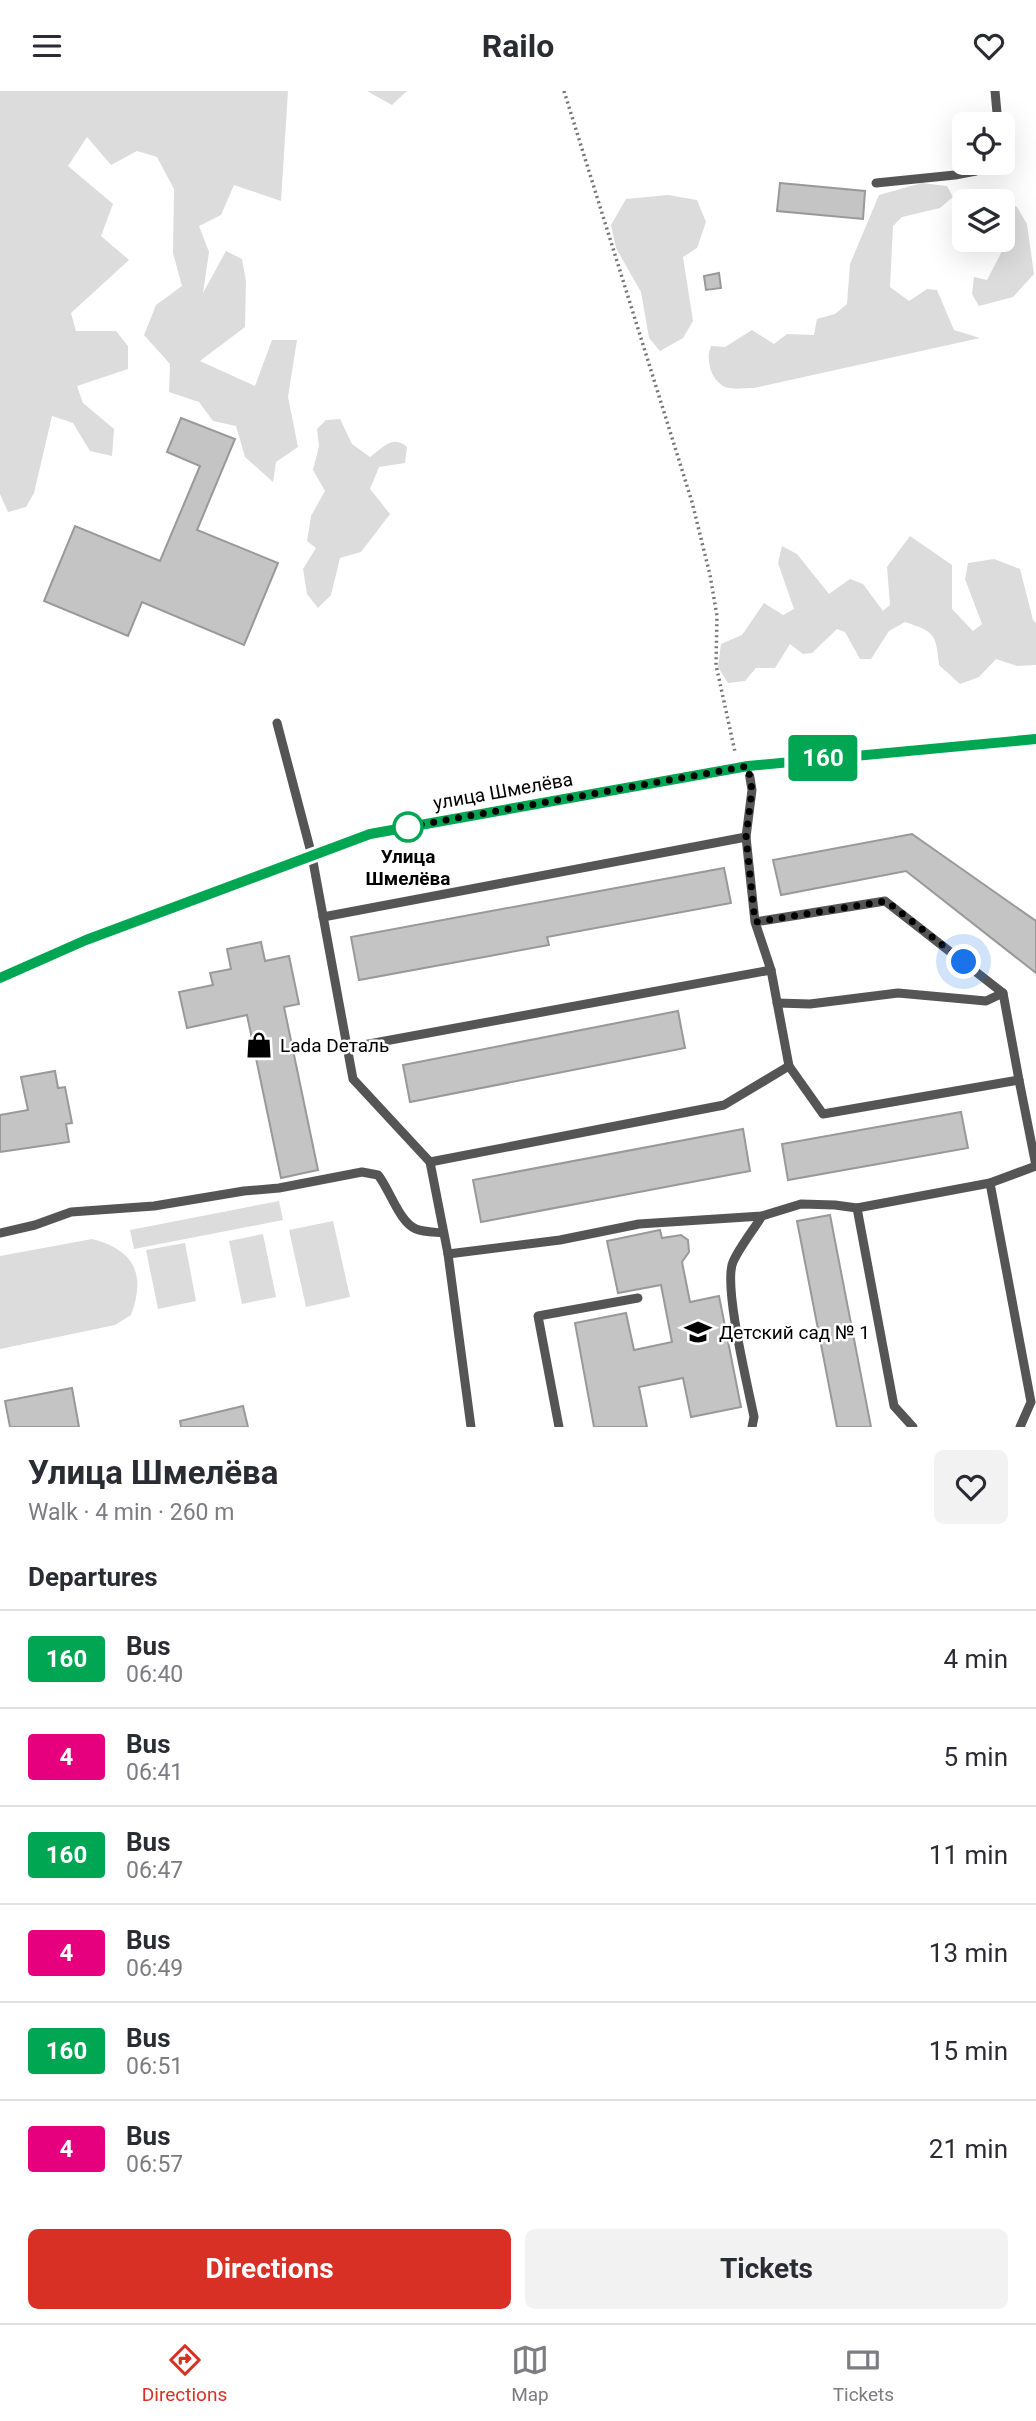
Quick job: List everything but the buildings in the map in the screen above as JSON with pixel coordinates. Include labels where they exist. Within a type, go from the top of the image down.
[{"type":"main road","name":"улица Шмелёва","points":[[0,978],[86,940],[370,834],[743,767],[1036,739]]},
{"type":"lane","points":[[995,91],[997,112]]},
{"type":"lane","points":[[876,183],[955,175]]},
{"type":"lane","points":[[277,723],[312,856],[353,1079],[430,1162],[447,1254],[471,1427]]},
{"type":"lane","points":[[743,767],[752,790],[746,837],[755,922],[771,970],[789,1066],[823,1114],[1019,1080]]},
{"type":"lane","points":[[323,917],[746,837]]},
{"type":"lane","points":[[447,1254],[560,1240],[639,1224],[762,1216],[802,1204],[857,1208],[990,1183],[1036,1166],[1003,993],[886,901],[755,922]]},
{"type":"lane","points":[[347,1048],[771,970]]},
{"type":"lane","points":[[777,1003],[810,1004],[898,993],[986,1002],[1003,993]]},
{"type":"lane","points":[[430,1162],[724,1105],[789,1066]]},
{"type":"lane","points":[[0,1233],[71,1212],[153,1206],[279,1188],[362,1172],[378,1175],[411,1227],[443,1233]]},
{"type":"lane","points":[[990,1183],[1031,1402],[1020,1427]]},
{"type":"lane","points":[[857,1208],[894,1406],[913,1427]]},
{"type":"lane","points":[[752,1427],[754,1416],[732,1304],[730,1274],[733,1261],[762,1216]]},
{"type":"lane","points":[[559,1427],[538,1316],[638,1298]]},
{"type":"path","points":[[564,91],[659,390],[695,514],[717,615],[716,665],[720,692],[743,767]]},
{"type":"shaded area","points":[[0,91],[288,91],[281,201],[234,185],[221,215],[199,226],[209,252],[203,293],[226,251],[242,259],[246,281],[245,327],[200,361],[255,386],[272,340],[297,340],[288,397],[298,447],[276,462],[273,482],[245,457],[236,426],[213,421],[199,402],[169,392],[170,364],[144,335],[156,305],[182,286],[173,253],[174,189],[157,157],[137,151],[111,165],[87,137],[68,166],[113,204],[101,236],[129,260],[71,313],[76,331],[116,331],[128,346],[128,369],[77,386],[83,403],[114,429],[112,456],[90,451],[73,423],[52,416],[34,493],[26,507],[8,512],[0,494]]},
{"type":"shaded area","points":[[367,91],[407,91],[392,105]]},
{"type":"shaded area","points":[[922,183],[947,186],[952,198],[940,208],[902,217],[893,226],[890,287],[909,301],[927,289],[937,290],[954,330],[980,338],[754,388],[735,389],[720,384],[709,363],[711,346],[725,347],[752,330],[774,344],[787,334],[814,335],[817,319],[835,314],[847,304],[850,264],[879,195]]},
{"type":"shaded area","points":[[668,195],[697,200],[706,222],[697,248],[683,257],[693,321],[683,338],[660,351],[649,338],[641,292],[616,248],[611,225],[626,199]]},
{"type":"shaded area","points":[[1015,206],[1027,224],[1034,274],[1013,297],[979,306],[972,294],[974,277],[987,280],[1001,253],[1015,252]]},
{"type":"shaded area","points":[[340,419],[352,444],[370,457],[392,442],[402,443],[407,447],[405,463],[379,467],[370,489],[390,514],[361,552],[340,558],[331,595],[318,608],[307,594],[303,569],[316,548],[307,541],[311,516],[325,491],[313,470],[319,446],[317,429],[326,420]]},
{"type":"shaded area","points":[[910,536],[952,565],[952,609],[973,631],[982,624],[965,579],[968,563],[994,559],[1020,569],[1036,623],[1036,665],[1017,666],[996,659],[979,677],[960,684],[939,665],[937,647],[932,636],[905,622],[889,631],[871,659],[860,659],[845,632],[837,629],[812,653],[803,654],[790,644],[775,668],[756,668],[745,681],[728,683],[718,667],[721,644],[742,635],[764,603],[783,615],[794,609],[778,563],[782,546],[797,554],[829,594],[850,579],[863,584],[883,611],[890,605],[887,567]]},
{"type":"shaded area","points":[[279,1201],[283,1220],[134,1249],[130,1230]]},
{"type":"shaded area","points":[[333,1221],[350,1297],[306,1307],[289,1230]]},
{"type":"shaded area","points":[[263,1234],[276,1297],[242,1304],[229,1241]]},
{"type":"shaded area","points":[[92,1239],[118,1250],[133,1266],[137,1276],[137,1288],[131,1315],[115,1325],[0,1349],[0,1256]]},
{"type":"shaded area","points":[[185,1243],[196,1301],[158,1309],[146,1250]]},
{"type":"bus line","name":"160","points":[[0,978],[86,940],[370,834],[748,766],[1036,739]]},
{"type":"place","name":"Улица Шмелёва","points":[[408,827]]},
{"type":"place","name":"Lada Dеталь","points":[[259,1045]]},
{"type":"place","name":"Детский сад № 1","points":[[698,1332]]},
{"type":"route","points":[[408,827],[396,829],[748,766],[752,790],[746,837],[755,922],[886,901],[964,962]]}]
